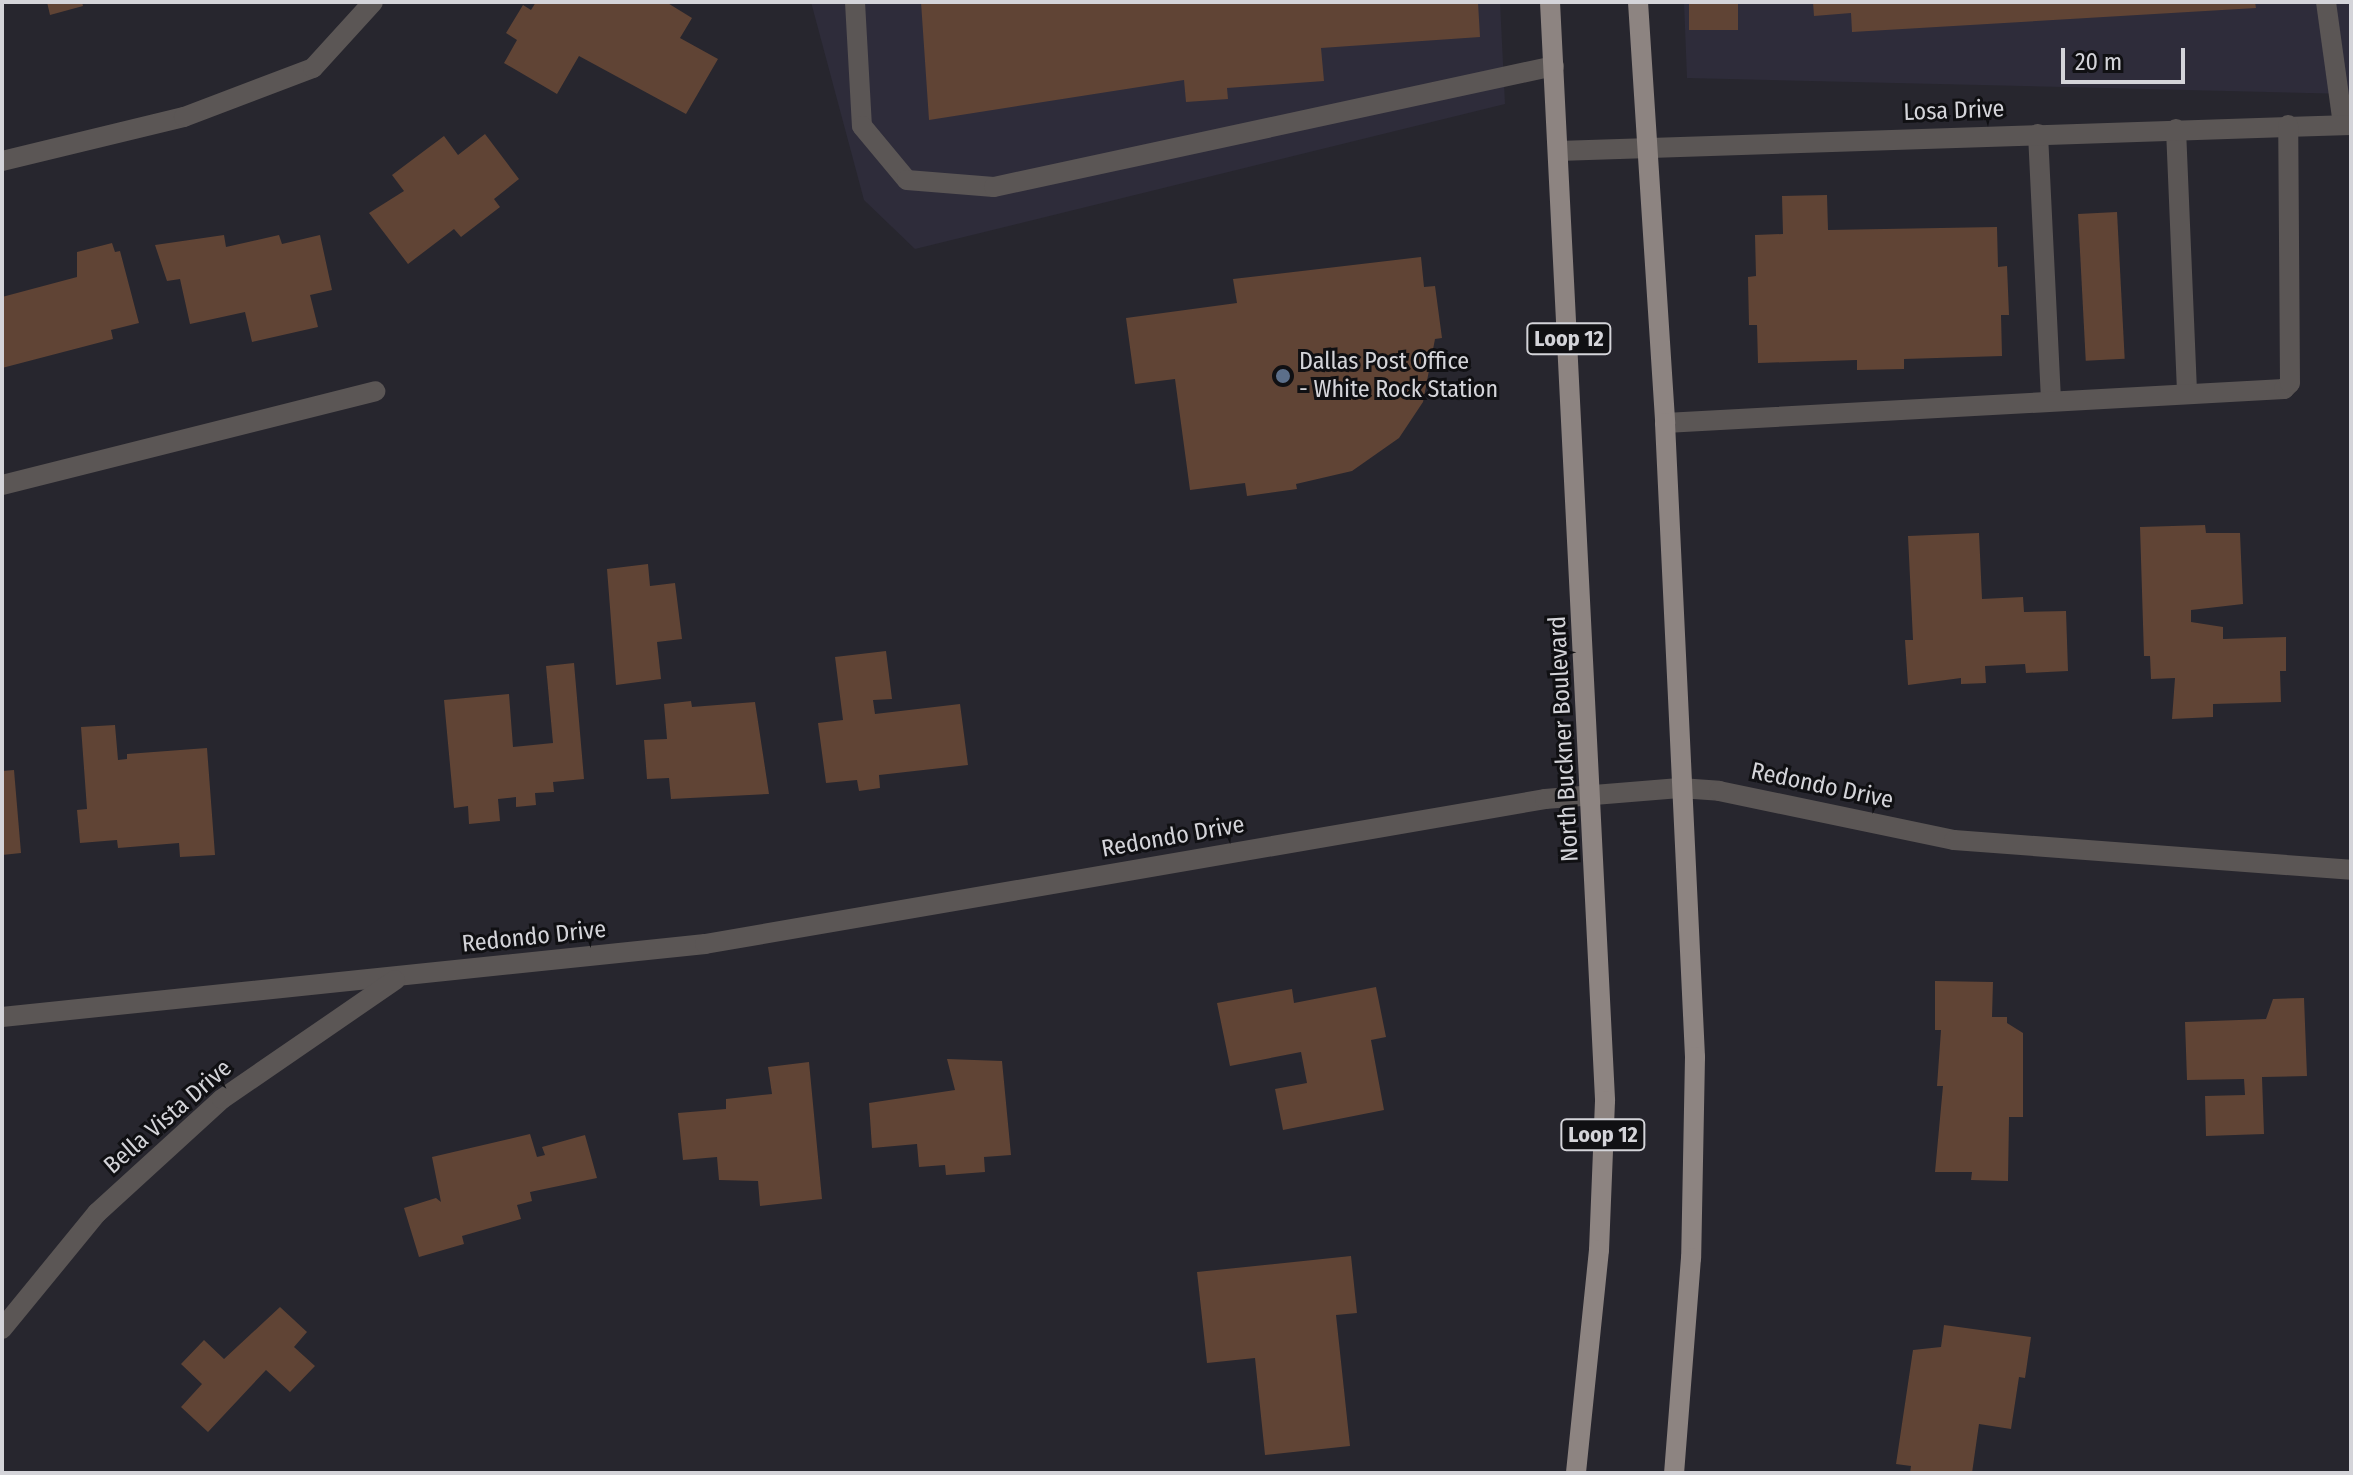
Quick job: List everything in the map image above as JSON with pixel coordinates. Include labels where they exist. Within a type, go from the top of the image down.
[{"type":"main road","name":"North Buckner Boulevard","points":[[1550,2],[1593,795],[1605,1101],[1599,1250],[1576,1473]]},
{"type":"main road","points":[[1638,2],[1665,423],[1695,1057],[1691,1258],[1674,1473]]},
{"type":"street","points":[[2,161],[184,117],[313,68],[373,2]]},
{"type":"street","points":[[855,2],[862,126],[907,180],[994,187],[1554,66]]},
{"type":"street","points":[[2326,2],[2347,125]]},
{"type":"street","points":[[1665,423],[2284,389],[2290,383],[2288,125]]},
{"type":"street","name":"Losa Drive","points":[[1558,151],[2347,125]]},
{"type":"street","points":[[2176,129],[2187,394]]},
{"type":"street","points":[[2038,134],[2051,400]]},
{"type":"street","points":[[2,485],[375,391]]},
{"type":"street","name":"Redondo Drive","points":[[2,1017],[705,944],[1545,799],[1680,788],[1719,791],[1954,840],[2351,870]]},
{"type":"street","name":"Bella Vista Drive","points":[[2,1329],[97,1213],[222,1099],[399,978]]},
{"type":"shaded area","points":[[811,2],[1500,2],[1505,104],[915,249],[864,200]]},
{"type":"shaded area","points":[[1684,2],[2351,2],[2351,94],[1687,78]]},
{"type":"building","points":[[47,2],[82,2],[83,6],[50,15]]},
{"type":"building","points":[[536,2],[666,2],[692,18],[680,38],[718,59],[686,114],[579,56],[557,94],[504,63],[517,40],[506,33],[523,5],[531,10]]},
{"type":"building","points":[[921,2],[1478,2],[1480,37],[1321,48],[1324,81],[1227,88],[1228,99],[1186,102],[1184,80],[929,120]]},
{"type":"building","points":[[1689,2],[1738,2],[1738,30],[1689,30]]},
{"type":"building","points":[[1813,2],[2255,2],[2256,8],[1852,32],[1851,13],[1814,16]]},
{"type":"building","points":[[485,134],[519,179],[494,199],[500,207],[461,237],[454,229],[408,264],[369,213],[404,191],[392,175],[444,136],[458,155]]},
{"type":"building","points":[[1827,195],[1828,230],[1997,227],[1998,267],[2007,266],[2009,315],[2001,315],[2002,356],[1904,359],[1904,369],[1857,370],[1857,360],[1758,363],[1757,325],[1749,325],[1748,277],[1756,276],[1755,235],[1783,234],[1782,196]]},
{"type":"building","points":[[2117,212],[2125,359],[2086,361],[2078,214]]},
{"type":"building","points":[[224,235],[226,247],[279,235],[282,244],[320,235],[332,290],[310,295],[318,327],[252,342],[245,312],[190,324],[180,279],[167,281],[155,245]]},
{"type":"building","points":[[112,243],[115,252],[120,251],[139,323],[111,330],[113,339],[2,368],[2,297],[77,277],[77,252]]},
{"type":"building","name":"Dallas Post Office - White Rock Station","points":[[1421,257],[1424,287],[1435,286],[1442,338],[1435,339],[1423,402],[1399,438],[1352,471],[1296,484],[1297,489],[1247,496],[1245,483],[1190,490],[1175,379],[1135,384],[1126,318],[1237,303],[1233,279]]},
{"type":"building","points":[[2205,525],[2206,533],[2240,533],[2243,604],[2191,610],[2191,622],[2223,627],[2223,639],[2286,637],[2286,671],[2280,671],[2281,702],[2213,704],[2213,717],[2172,719],[2175,678],[2151,679],[2150,656],[2144,656],[2140,527]]},
{"type":"building","points":[[1979,533],[1982,599],[2023,597],[2024,612],[2066,611],[2068,671],[2026,673],[2025,664],[1985,666],[1986,683],[1961,684],[1961,678],[1908,685],[1905,640],[1913,640],[1908,536]]},
{"type":"building","points":[[648,564],[650,586],[675,583],[682,639],[657,642],[661,679],[616,685],[607,569]]},
{"type":"building","points":[[886,651],[892,699],[873,700],[875,714],[960,704],[968,765],[879,775],[880,788],[859,791],[857,780],[826,783],[818,723],[843,720],[835,657]]},
{"type":"building","points":[[574,663],[584,779],[553,782],[554,792],[535,793],[536,805],[516,807],[516,797],[498,799],[500,821],[469,824],[468,806],[454,808],[444,700],[509,694],[513,747],[553,743],[546,666]]},
{"type":"building","points":[[691,701],[692,707],[755,702],[769,794],[671,799],[669,778],[647,779],[644,740],[667,739],[664,704]]},
{"type":"building","points":[[115,725],[118,760],[127,759],[127,754],[207,748],[215,855],[180,857],[179,843],[118,848],[117,840],[80,843],[77,810],[87,809],[81,727]]},
{"type":"building","points":[[14,770],[21,853],[2,855],[2,771]]},
{"type":"building","points":[[1935,981],[1993,982],[1992,1017],[2007,1017],[2007,1023],[2023,1033],[2023,1117],[2009,1117],[2008,1181],[1971,1180],[1972,1172],[1935,1172],[1943,1086],[1937,1086],[1941,1030],[1935,1030]]},
{"type":"building","points":[[1376,987],[1386,1037],[1371,1040],[1384,1110],[1283,1130],[1275,1089],[1307,1083],[1301,1052],[1230,1066],[1217,1003],[1292,989],[1294,1003]]},
{"type":"building","points":[[2304,998],[2307,1076],[2262,1077],[2264,1134],[2206,1136],[2205,1096],[2245,1095],[2244,1079],[2187,1080],[2185,1022],[2266,1019],[2273,999]]},
{"type":"building","points":[[947,1059],[1002,1061],[1011,1155],[984,1157],[985,1172],[946,1175],[945,1165],[919,1167],[917,1144],[872,1148],[869,1103],[955,1090]]},
{"type":"building","points":[[809,1062],[822,1199],[760,1206],[758,1181],[719,1180],[717,1157],[683,1160],[678,1113],[726,1109],[726,1099],[772,1094],[768,1067]]},
{"type":"building","points":[[530,1134],[537,1157],[545,1155],[542,1147],[585,1135],[597,1178],[530,1192],[532,1201],[517,1205],[521,1219],[462,1236],[464,1244],[419,1257],[404,1208],[436,1198],[441,1202],[432,1157]]},
{"type":"building","points":[[1351,1256],[1357,1313],[1336,1315],[1350,1446],[1265,1455],[1255,1358],[1207,1363],[1197,1272]]},
{"type":"building","points":[[280,1307],[307,1332],[294,1347],[315,1366],[290,1392],[266,1370],[208,1432],[181,1407],[202,1384],[181,1364],[204,1340],[224,1359]]},
{"type":"building","points":[[1944,1325],[2031,1337],[2025,1378],[2019,1377],[2011,1429],[1979,1424],[1972,1473],[1910,1473],[1911,1466],[1896,1464],[1913,1350],[1941,1347]]},
{"type":"place","name":"Dallas Post Office - White Rock Station","points":[[1283,376]]}]
